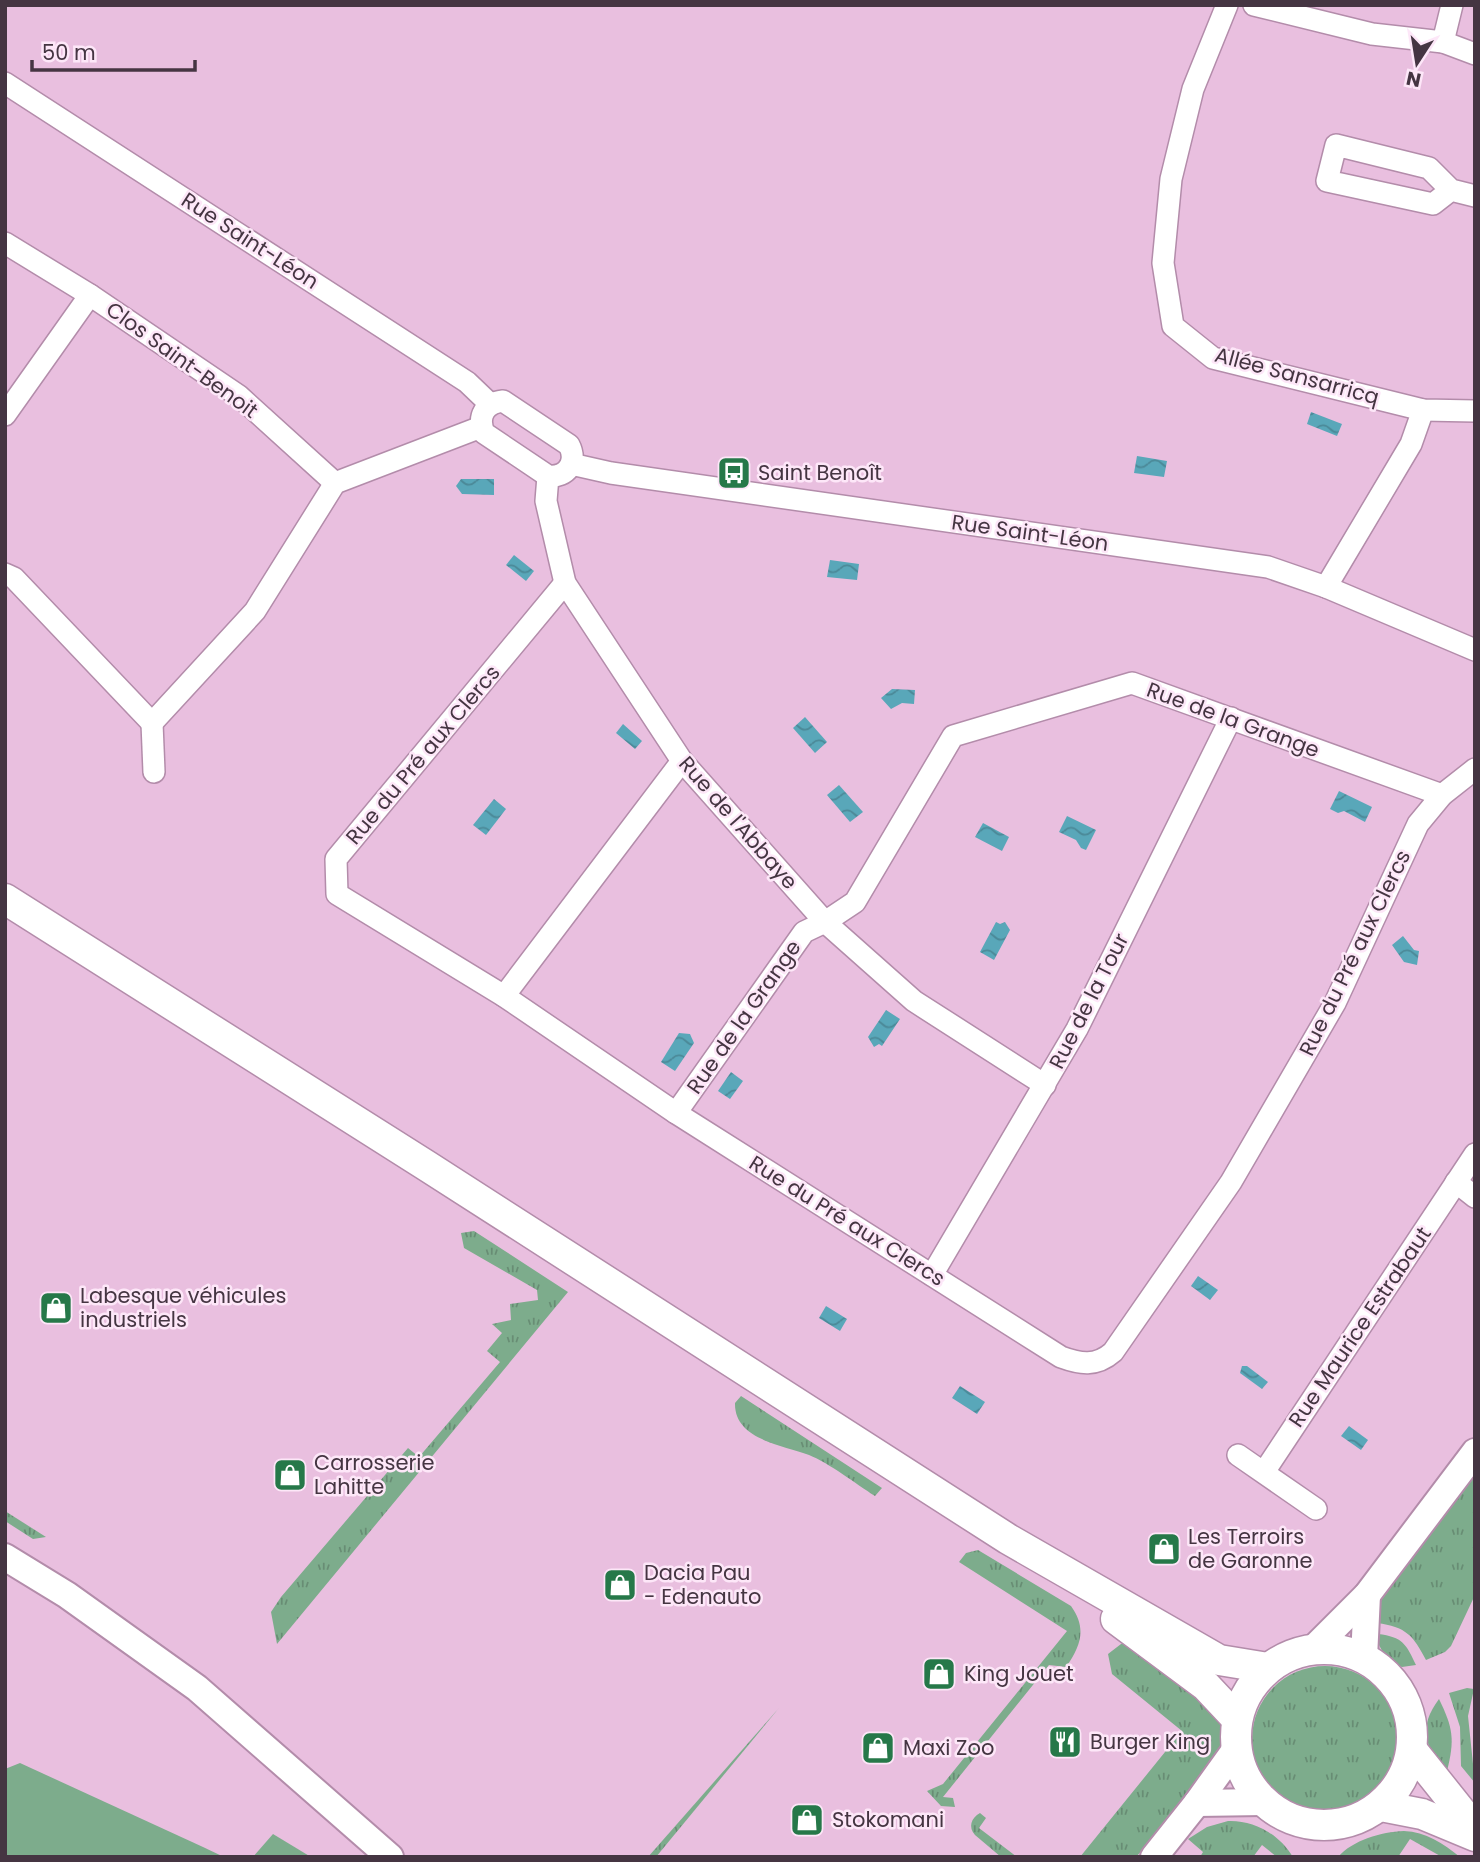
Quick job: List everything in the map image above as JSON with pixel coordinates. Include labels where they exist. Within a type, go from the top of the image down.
[{"type":"main road","points":[[5,899],[1018,1545],[1219,1660],[1268,1668]]},
{"type":"main road","points":[[1018,1545],[1206,1686],[1237,1718]]},
{"type":"main road","points":[[1312,1649],[1339,1650],[1364,1658],[1380,1668],[1405,1700],[1411,1721],[1412,1750],[1406,1771],[1396,1790],[1381,1806],[1360,1818],[1336,1825],[1311,1825],[1285,1817],[1263,1802],[1245,1778],[1236,1750],[1237,1718],[1248,1690],[1268,1668],[1289,1655],[1312,1649]]},
{"type":"main road","points":[[1412,1750],[1475,1829]]},
{"type":"main road","points":[[1381,1806],[1422,1814],[1475,1836]]},
{"type":"street","name":"Allée Sansarricq","points":[[1227,5],[1193,89],[1171,178],[1163,263],[1173,326],[1213,358],[1423,410],[1475,411]]},
{"type":"street","points":[[1254,5],[1372,34],[1443,42],[1475,54]]},
{"type":"street","points":[[1443,42],[1452,5]]},
{"type":"street","name":"Rue Saint-Léon","points":[[5,83],[467,382],[491,404]]},
{"type":"street","points":[[1451,190],[1433,204],[1327,181],[1336,145],[1429,168],[1451,190],[1475,196]]},
{"type":"street","name":"Clos Saint-Benoit","points":[[5,243],[90,295],[239,396],[335,483]]},
{"type":"street","name":"Clos Saint-Benoit","points":[[5,415],[90,295]]},
{"type":"street","points":[[503,401],[569,445],[573,454],[571,464],[560,475],[548,476],[484,433],[481,427],[482,414],[491,404],[503,401]]},
{"type":"street","points":[[1326,587],[1411,444],[1423,410]]},
{"type":"street","points":[[152,723],[255,611],[335,483],[481,427]]},
{"type":"street","name":"Rue Saint-Léon","points":[[571,464],[611,473],[1268,567],[1326,587],[1475,650]]},
{"type":"street","name":"Rue de l'Abbaye","points":[[548,476],[546,501],[565,583],[682,761],[825,922],[914,1001],[1045,1085]]},
{"type":"street","points":[[5,574],[14,578],[152,723],[154,772]]},
{"type":"street","name":"Rue du Pré aux Clercs","points":[[565,583],[336,859],[337,894],[504,996],[676,1113],[1061,1357],[1087,1364],[1105,1359],[1113,1352],[1231,1182],[1335,1003],[1418,824],[1442,795],[1475,769]]},
{"type":"street","name":"Rue de la Grange","points":[[676,1113],[804,932],[855,902],[953,736],[1132,683],[1442,795]]},
{"type":"street","name":"Rue de la Tour","points":[[932,1275],[1077,1029],[1231,718]]},
{"type":"street","points":[[504,996],[682,761]]},
{"type":"street","name":"Rue Maurice Estrabaut","points":[[1264,1472],[1475,1154]]},
{"type":"street","points":[[1457,1182],[1475,1197]]},
{"type":"street","points":[[1312,1649],[1367,1595],[1475,1452]]},
{"type":"street","points":[[1238,1455],[1316,1509]]},
{"type":"street","points":[[5,1557],[67,1595],[197,1689],[390,1857]]},
{"type":"street","points":[[1364,1658],[1367,1595]]},
{"type":"street","points":[[1154,1857],[1236,1750]]},
{"type":"street","points":[[1197,1803],[1263,1802]]},
{"type":"green space","points":[[474,1231],[568,1292],[277,1644],[271,1612],[281,1597],[408,1448],[419,1457],[500,1362],[487,1351],[502,1333],[492,1324],[511,1320],[510,1304],[538,1300],[537,1290],[464,1248],[461,1233]]},
{"type":"green space","points":[[741,1396],[882,1488],[875,1496],[817,1459],[751,1433],[742,1425],[737,1415],[735,1403]]},
{"type":"green space","points":[[1475,1475],[1475,1595],[1451,1646],[1445,1652],[1426,1660],[1408,1634],[1395,1627],[1377,1623],[1381,1598]]},
{"type":"green space","points":[[5,1511],[46,1537],[33,1539],[5,1521]]},
{"type":"green space","points":[[978,1550],[1071,1606],[1079,1622],[1080,1637],[1066,1667],[1049,1665],[943,1797],[953,1798],[955,1807],[941,1806],[927,1791],[943,1784],[1067,1631],[959,1562],[966,1553]]},
{"type":"green space","points":[[1378,1634],[1393,1637],[1403,1643],[1416,1665],[1402,1667],[1388,1662],[1379,1645]]},
{"type":"green space","points":[[1121,1644],[1129,1644],[1214,1703],[1224,1723],[1226,1747],[1218,1767],[1136,1857],[1080,1857],[1182,1731],[1112,1674],[1108,1654]]},
{"type":"green space","points":[[1325,1666],[1353,1671],[1377,1687],[1393,1711],[1398,1739],[1393,1767],[1377,1791],[1353,1807],[1325,1812],[1297,1807],[1273,1791],[1257,1767],[1252,1739],[1257,1711],[1273,1687],[1297,1671]]},
{"type":"green space","points":[[1474,1689],[1468,1716],[1475,1783],[1461,1766],[1460,1727],[1449,1693]]},
{"type":"green space","points":[[1439,1699],[1451,1734],[1447,1771],[1433,1754],[1426,1728],[1432,1709]]},
{"type":"green space","points":[[779,1708],[656,1857],[648,1857]]},
{"type":"green space","points":[[20,1763],[224,1857],[5,1857],[5,1769]]},
{"type":"green space","points":[[980,1813],[986,1818],[979,1828],[1017,1857],[1001,1857],[975,1835],[972,1823],[974,1817]]},
{"type":"green space","points":[[1228,1821],[1247,1823],[1265,1830],[1281,1842],[1293,1857],[1277,1857],[1262,1845],[1253,1857],[1200,1857],[1203,1852],[1188,1839],[1207,1827]]},
{"type":"green space","points":[[1404,1831],[1434,1839],[1460,1857],[1442,1857],[1410,1839],[1398,1857],[1338,1857],[1351,1846],[1368,1838]]},
{"type":"green space","points":[[273,1834],[311,1857],[253,1857]]},
{"type":"water","points":[[1311,412],[1342,424],[1337,436],[1307,424]]},
{"type":"water","points":[[1137,456],[1167,461],[1164,477],[1134,473]]},
{"type":"water","points":[[461,479],[494,479],[494,495],[462,494],[456,486]]},
{"type":"water","points":[[514,555],[534,571],[526,581],[506,565]]},
{"type":"water","points":[[830,560],[859,564],[857,580],[827,577]]},
{"type":"water","points":[[892,689],[915,690],[914,704],[902,703],[891,709],[881,698]]},
{"type":"water","points":[[805,717],[827,742],[815,753],[793,728]]},
{"type":"water","points":[[623,724],[642,741],[635,749],[616,733]]},
{"type":"water","points":[[839,785],[863,812],[850,822],[827,795]]},
{"type":"water","points":[[1339,791],[1372,807],[1365,822],[1344,811],[1338,813],[1330,809]]},
{"type":"water","points":[[494,799],[506,809],[486,835],[473,825]]},
{"type":"water","points":[[1067,816],[1096,830],[1086,850],[1081,848],[1076,840],[1059,832]]},
{"type":"water","points":[[983,823],[1009,837],[1002,851],[975,837]]},
{"type":"water","points":[[996,922],[1005,922],[1010,930],[994,960],[980,952]]},
{"type":"water","points":[[1403,936],[1414,950],[1419,951],[1417,965],[1404,962],[1392,945]]},
{"type":"water","points":[[886,1010],[900,1019],[882,1046],[879,1044],[874,1047],[868,1037]]},
{"type":"water","points":[[679,1033],[690,1034],[694,1043],[675,1071],[661,1062]]},
{"type":"water","points":[[731,1072],[743,1081],[730,1099],[718,1091]]},
{"type":"water","points":[[1198,1276],[1218,1290],[1210,1300],[1191,1286]]},
{"type":"water","points":[[826,1306],[847,1319],[840,1331],[819,1318]]},
{"type":"water","points":[[1242,1366],[1247,1366],[1268,1382],[1262,1389],[1240,1373]]},
{"type":"water","points":[[960,1386],[985,1402],[977,1414],[952,1398]]},
{"type":"water","points":[[1349,1426],[1368,1440],[1361,1450],[1341,1436]]},
{"type":"place","name":"Saint Benoît","points":[[734,473]]},
{"type":"place","name":"Labesque véhicules industriels","points":[[56,1308]]},
{"type":"place","name":"Carrosserie Lahitte","points":[[290,1475]]},
{"type":"place","name":"Les Terroirs de Garonne","points":[[1164,1549]]},
{"type":"place","name":"Dacia Pau - Edenauto","points":[[620,1585]]},
{"type":"place","name":"King Jouet","points":[[939,1674]]},
{"type":"place","name":"Burger King","points":[[1065,1742]]},
{"type":"place","name":"Maxi Zoo","points":[[878,1748]]},
{"type":"place","name":"Stokomani","points":[[807,1820]]}]
